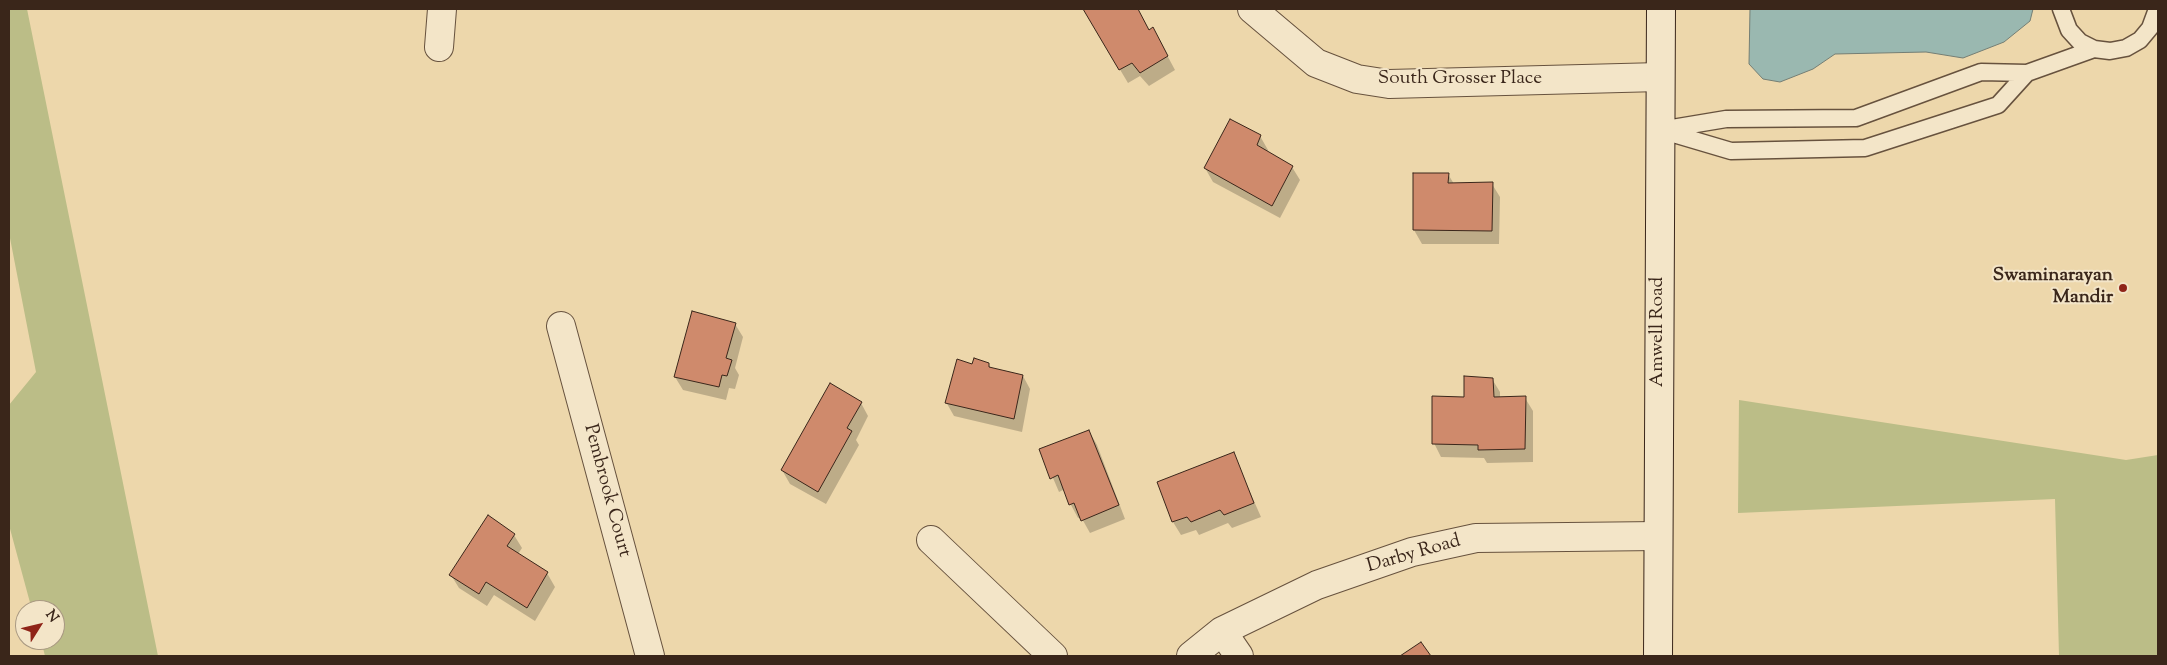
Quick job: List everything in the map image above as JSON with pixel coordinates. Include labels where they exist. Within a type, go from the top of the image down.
[{"type":"street","points":[[439,47],[442,9]]},
{"type":"street","name":"South Grosser Place","points":[[1252,9],[1316,63],[1357,79],[1389,84],[1660,77]]},
{"type":"street","name":"Amwell Road","points":[[1658,656],[1661,9]]},
{"type":"street","name":"Pembrook Court","points":[[561,326],[650,656]]},
{"type":"street","name":"Darby Road","points":[[1191,656],[1222,631],[1316,585],[1412,552],[1476,538],[1658,536]]},
{"type":"street","points":[[931,540],[1053,656]]},
{"type":"street","points":[[1222,631],[1239,656]]},
{"type":"lane","points":[[2061,9],[2069,30],[2080,42],[2094,49],[2110,51],[2118,50],[2140,40],[2150,28],[2157,9]]},
{"type":"lane","points":[[1660,130],[1726,119],[1856,118],[1981,72],[2026,73],[2094,49]]},
{"type":"lane","points":[[1660,130],[1731,151],[1864,148],[1998,105],[2026,73]]},
{"type":"green space","points":[[9,9],[27,9],[158,656],[45,656],[44,650],[65,650],[65,600],[29,600],[9,525],[9,405],[36,372],[9,233]]},
{"type":"green space","points":[[1739,400],[2126,460],[2158,455],[2158,656],[2059,656],[2055,499],[1738,513]]},
{"type":"water","points":[[1750,9],[2033,9],[2030,21],[2004,42],[1963,58],[1926,52],[1835,54],[1813,69],[1780,82],[1763,79],[1749,64]]},
{"type":"building","points":[[1083,9],[1138,9],[1149,30],[1153,27],[1168,56],[1140,73],[1132,63],[1119,70]]},
{"type":"building","points":[[1230,119],[1261,135],[1257,145],[1293,166],[1272,206],[1204,168]]},
{"type":"building","points":[[1413,173],[1449,173],[1448,183],[1493,182],[1492,231],[1413,230]]},
{"type":"building","points":[[692,311],[736,323],[726,358],[732,360],[727,376],[722,375],[719,387],[674,377]]},
{"type":"building","points":[[974,358],[989,363],[989,367],[1023,375],[1014,419],[945,403],[957,359],[972,364]]},
{"type":"building","points":[[1464,376],[1493,378],[1494,397],[1526,396],[1525,449],[1478,450],[1478,445],[1432,444],[1432,396],[1464,397]]},
{"type":"building","points":[[830,383],[862,402],[847,428],[852,431],[818,492],[781,470]]},
{"type":"building","points":[[1089,430],[1119,505],[1081,521],[1074,503],[1069,505],[1058,475],[1050,479],[1039,449]]},
{"type":"building","points":[[1234,452],[1254,503],[1224,515],[1220,510],[1191,522],[1187,517],[1172,522],[1157,482]]},
{"type":"building","points":[[488,515],[515,534],[507,546],[548,572],[527,608],[486,582],[479,594],[449,575]]},
{"type":"building","points":[[1421,642],[1431,656],[1400,656]]},
{"type":"place","name":"Swaminarayan Mandir","points":[[2123,288]]}]
